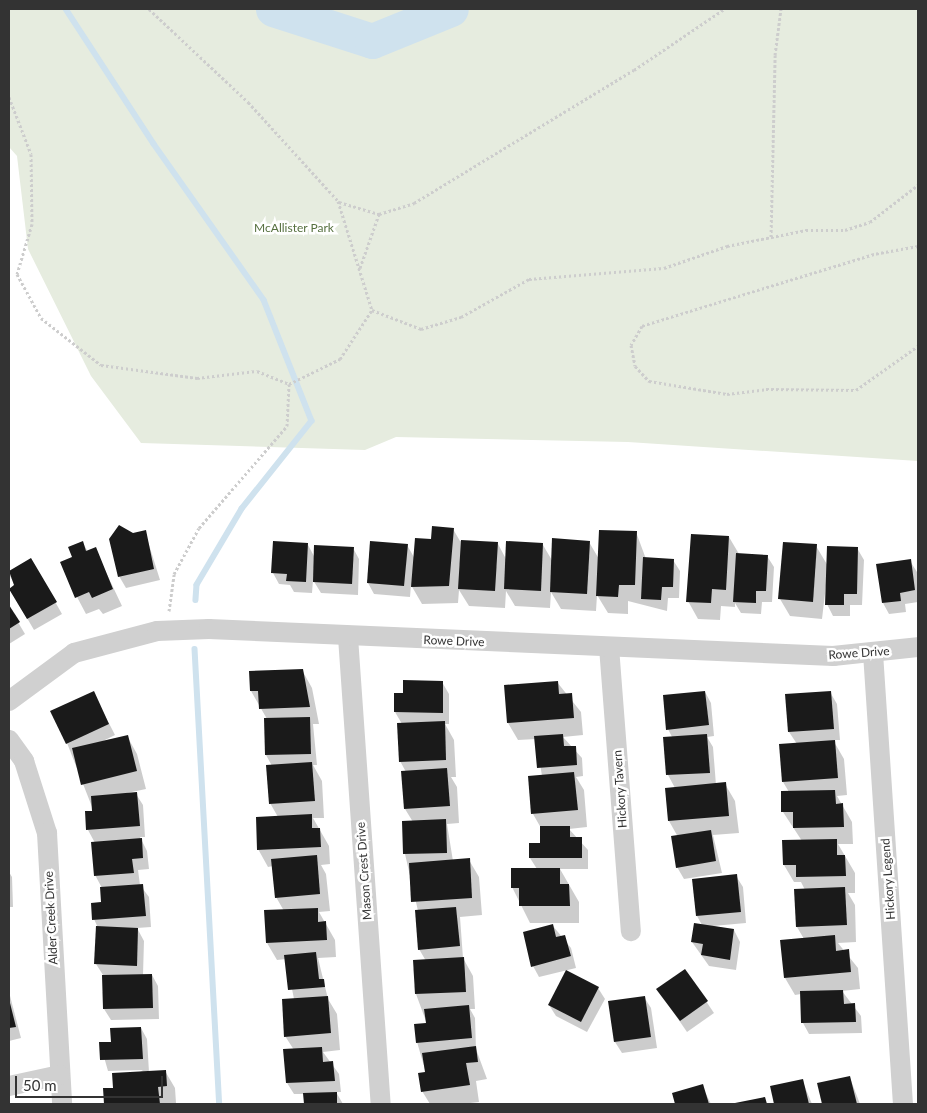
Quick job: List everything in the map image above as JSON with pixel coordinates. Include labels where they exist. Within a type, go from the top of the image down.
[{"type":"street","name":"Rowe Drive","points":[[9,701],[74,653],[167,631],[609,648],[873,654],[918,647]]},
{"type":"street","name":"Mason Crest Drive","points":[[348,637],[380,1104]]},
{"type":"street","name":"Hickory Tavern","points":[[609,648],[631,932]]},
{"type":"street","name":"Hickory Legend","points":[[873,654],[903,1104]]},
{"type":"street","name":"Alder Creek Drive","points":[[9,740],[24,761],[45,824],[62,1104]]},
{"type":"street","points":[[9,1086],[60,1075]]},
{"type":"path","points":[[149,9],[248,102],[338,202],[372,310]]},
{"type":"path","points":[[338,202],[379,214],[414,203],[634,70],[724,9]]},
{"type":"path","points":[[771,237],[775,54],[781,9]]},
{"type":"path","points":[[9,97],[31,154],[32,224],[17,274],[41,318],[100,365],[197,378],[257,371],[289,384],[340,359],[372,310]]},
{"type":"path","points":[[372,310],[421,329],[461,317],[529,279],[664,268],[771,237],[806,230],[845,230],[870,222],[918,185]]},
{"type":"path","points":[[359,269],[379,214]]},
{"type":"path","points":[[918,246],[874,254],[642,326],[631,345],[635,366],[649,381],[727,394],[766,389],[856,390],[918,346]]},
{"type":"path","points":[[167,631],[174,574],[199,528],[287,426],[289,384]]},
{"type":"green space","name":"McAllister Park","points":[[9,9],[918,9],[918,461],[628,442],[396,437],[365,450],[141,443],[91,376],[28,249],[17,156],[9,147]]},
{"type":"building","points":[[119,525],[133,533],[146,530],[154,569],[118,577],[109,539]]},
{"type":"building","points":[[432,526],[454,528],[449,586],[411,587],[415,538],[431,539]]},
{"type":"building","points":[[599,530],[637,531],[635,585],[619,585],[618,597],[596,596]]},
{"type":"building","points":[[691,534],[729,536],[726,590],[712,589],[711,603],[686,602]]},
{"type":"building","points":[[552,538],[590,541],[587,594],[550,592]]},
{"type":"building","points":[[461,540],[498,542],[495,591],[458,589]]},
{"type":"building","points":[[83,541],[86,551],[96,547],[113,589],[92,598],[89,592],[75,598],[60,562],[72,557],[68,547]]},
{"type":"building","points":[[273,541],[308,543],[306,582],[286,581],[287,574],[271,573]]},
{"type":"building","points":[[370,541],[408,544],[404,586],[367,583]]},
{"type":"building","points":[[506,541],[543,543],[541,591],[504,589]]},
{"type":"building","points":[[783,542],[817,544],[813,602],[778,599]]},
{"type":"building","points":[[314,545],[354,547],[352,584],[313,582]]},
{"type":"building","points":[[827,546],[858,547],[857,594],[844,594],[844,605],[825,605]]},
{"type":"building","points":[[736,553],[768,555],[766,591],[756,591],[756,603],[733,602]]},
{"type":"building","points":[[643,557],[674,559],[673,587],[662,587],[661,600],[641,599]]},
{"type":"building","points":[[31,558],[57,602],[27,619],[9,589],[14,585],[9,571]]},
{"type":"building","points":[[911,559],[915,590],[900,593],[901,601],[882,603],[876,564]]},
{"type":"building","points":[[9,605],[20,622],[9,629]]},
{"type":"building","points":[[303,669],[310,707],[259,709],[258,691],[250,691],[249,671]]},
{"type":"building","points":[[403,680],[443,681],[443,713],[394,712],[394,693],[403,693]]},
{"type":"building","points":[[558,681],[559,694],[572,693],[574,718],[507,723],[504,685]]},
{"type":"building","points":[[94,691],[109,724],[66,744],[50,711]]},
{"type":"building","points":[[705,691],[709,725],[666,730],[663,695]]},
{"type":"building","points":[[831,691],[834,729],[788,732],[785,694]]},
{"type":"building","points":[[310,717],[311,754],[265,755],[264,718]]},
{"type":"building","points":[[445,721],[446,760],[399,762],[397,723]]},
{"type":"building","points":[[563,734],[564,746],[576,746],[577,765],[537,768],[534,736]]},
{"type":"building","points":[[707,734],[710,773],[666,775],[663,737]]},
{"type":"building","points":[[128,735],[137,771],[81,785],[72,748]]},
{"type":"building","points":[[835,740],[838,778],[782,782],[779,744]]},
{"type":"building","points":[[312,762],[315,801],[269,804],[266,765]]},
{"type":"building","points":[[447,768],[450,806],[404,809],[401,771]]},
{"type":"building","points":[[574,772],[578,810],[531,814],[528,776]]},
{"type":"building","points":[[726,782],[729,816],[668,821],[665,788]]},
{"type":"building","points":[[835,790],[836,804],[843,803],[844,827],[793,828],[793,812],[781,812],[781,791]]},
{"type":"building","points":[[137,792],[140,826],[86,830],[85,811],[92,811],[91,796]]},
{"type":"building","points":[[312,814],[312,828],[320,828],[321,847],[257,850],[256,817]]},
{"type":"building","points":[[446,819],[447,853],[403,854],[402,821]]},
{"type":"building","points":[[540,826],[570,826],[570,837],[582,837],[582,858],[529,858],[529,843],[540,843]]},
{"type":"building","points":[[711,830],[716,861],[676,868],[671,836]]},
{"type":"building","points":[[142,838],[143,858],[132,859],[134,873],[94,876],[91,842]]},
{"type":"building","points":[[837,839],[837,855],[845,855],[846,876],[796,877],[796,865],[783,865],[782,840]]},
{"type":"building","points":[[317,855],[320,894],[275,898],[271,859]]},
{"type":"building","points":[[470,858],[472,898],[411,902],[409,863]]},
{"type":"building","points":[[511,868],[560,868],[560,884],[569,884],[570,906],[519,906],[519,888],[511,888]]},
{"type":"building","points":[[737,874],[741,912],[696,916],[692,879]]},
{"type":"building","points":[[143,884],[146,916],[92,920],[91,903],[101,902],[100,887]]},
{"type":"building","points":[[845,887],[847,925],[796,927],[794,889]]},
{"type":"building","points":[[456,907],[460,946],[418,950],[415,910]]},
{"type":"building","points":[[318,908],[318,922],[326,921],[327,940],[266,943],[264,910]]},
{"type":"building","points":[[694,923],[734,929],[730,960],[701,955],[703,944],[691,942]]},
{"type":"building","points":[[553,924],[556,937],[565,935],[571,956],[531,967],[523,932]]},
{"type":"building","points":[[96,926],[138,928],[137,966],[94,964]]},
{"type":"building","points":[[835,935],[836,951],[849,949],[851,972],[784,978],[780,940]]},
{"type":"building","points":[[316,952],[319,979],[324,979],[325,987],[288,990],[284,955]]},
{"type":"building","points":[[464,957],[466,992],[415,994],[413,960]]},
{"type":"building","points":[[685,969],[708,1001],[680,1021],[656,989]]},
{"type":"building","points":[[566,970],[599,987],[581,1022],[548,1005]]},
{"type":"building","points":[[152,974],[153,1008],[103,1009],[102,975]]},
{"type":"building","points":[[843,990],[844,1004],[855,1003],[856,1022],[801,1023],[800,991]]},
{"type":"building","points":[[328,996],[331,1033],[284,1037],[282,999]]},
{"type":"building","points":[[645,996],[651,1037],[614,1042],[608,1001]]},
{"type":"building","points":[[9,999],[16,1027],[9,1028]]},
{"type":"building","points":[[469,1005],[472,1038],[416,1043],[414,1024],[426,1023],[424,1009]]},
{"type":"building","points":[[141,1027],[143,1059],[100,1060],[99,1042],[111,1042],[110,1028]]},
{"type":"building","points":[[476,1046],[478,1062],[466,1063],[470,1085],[421,1092],[418,1073],[425,1072],[422,1053]]},
{"type":"building","points":[[322,1047],[323,1062],[333,1061],[335,1081],[286,1083],[283,1049]]},
{"type":"building","points":[[166,1070],[167,1086],[158,1087],[160,1104],[104,1104],[103,1088],[113,1088],[112,1073]]},
{"type":"building","points":[[850,1076],[857,1104],[822,1104],[817,1083]]},
{"type":"building","points":[[803,1079],[809,1104],[774,1104],[770,1086]]},
{"type":"building","points":[[703,1084],[709,1104],[675,1104],[672,1093]]},
{"type":"building","points":[[337,1092],[337,1104],[304,1104],[303,1093]]},
{"type":"building","points":[[765,1097],[767,1104],[735,1104],[735,1103]]},
{"type":"waterway","points":[[66,9],[154,144],[264,300],[312,421],[242,509],[197,585],[196,600]]},
{"type":"waterway","points":[[273,9],[372,41],[451,9]]},
{"type":"waterway","points":[[195,649],[220,1104]]}]
